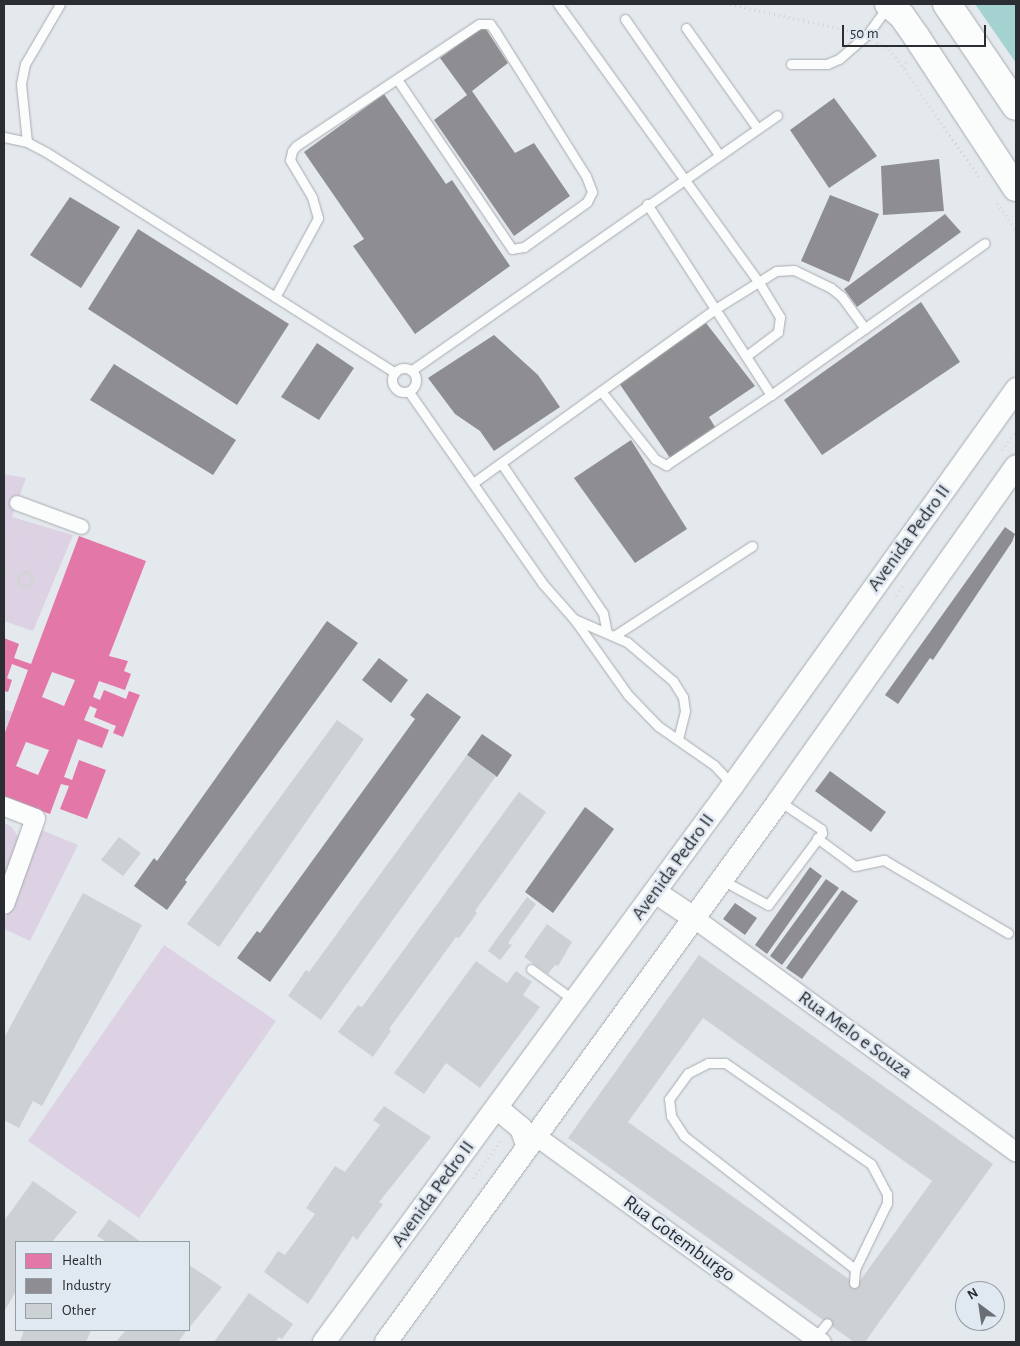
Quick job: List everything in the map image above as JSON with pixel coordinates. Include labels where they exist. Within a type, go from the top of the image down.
[{"type":"highway","points":[[947,4],[1016,106]]},
{"type":"main road","points":[[888,4],[916,36],[1016,188]]},
{"type":"street","name":"Avenida Pedro II","points":[[324,1342],[733,785],[1016,389]]},
{"type":"street","points":[[386,1342],[779,801],[1016,466]]},
{"type":"street","points":[[17,503],[82,527]]},
{"type":"street","points":[[4,806],[35,818],[4,904]]},
{"type":"street","points":[[655,892],[694,918]]},
{"type":"street","name":"Rua Melo e Souza","points":[[694,918],[1016,1152]]},
{"type":"street","points":[[496,1108],[521,1128],[532,1141]]},
{"type":"street","name":"Rua Gotemburgo","points":[[532,1141],[818,1340]]},
{"type":"lane","points":[[27,142],[21,84],[25,64],[60,4]]},
{"type":"lane","points":[[558,4],[685,178],[758,281],[780,317],[781,326],[773,337],[746,356]]},
{"type":"lane","points":[[791,64],[826,64],[839,59],[867,36],[888,4]]},
{"type":"lane","points":[[625,19],[719,155]]},
{"type":"lane","points":[[275,297],[318,218],[312,197],[290,160],[292,151],[397,79],[473,27],[490,24],[586,176],[592,192],[587,202],[524,247],[512,249],[397,79]]},
{"type":"lane","points":[[686,28],[757,128]]},
{"type":"lane","points":[[412,370],[647,204],[778,115]]},
{"type":"lane","points":[[4,137],[27,142],[394,372]]},
{"type":"lane","points":[[647,204],[771,395]]},
{"type":"lane","points":[[601,391],[655,459],[666,465],[771,395],[985,243]]},
{"type":"lane","points":[[473,483],[715,309],[758,281],[784,269],[816,278],[842,297],[864,329]]},
{"type":"lane","points":[[394,372],[406,368],[412,370]]},
{"type":"lane","points":[[409,392],[416,382],[412,370]]},
{"type":"lane","points":[[394,372],[392,378],[397,390],[409,392],[543,584],[574,619],[642,712],[733,785]]},
{"type":"lane","points":[[501,463],[603,613],[610,634]]},
{"type":"lane","points":[[610,634],[752,546]]},
{"type":"lane","points":[[574,619],[627,642],[673,681],[683,697],[685,711],[678,739]]},
{"type":"lane","points":[[722,880],[768,905],[817,838],[821,829],[779,801]]},
{"type":"lane","points":[[817,838],[855,866],[884,860],[1008,933]]},
{"type":"lane","points":[[531,969],[575,1001]]},
{"type":"lane","points":[[854,1283],[855,1269],[887,1203],[887,1194],[871,1164],[725,1063],[708,1064],[688,1073],[669,1099],[671,1116],[684,1136],[855,1269]]},
{"type":"lane","points":[[818,1340],[827,1323]]},
{"type":"path","points":[[730,4],[825,23],[867,36],[889,49],[904,69]]},
{"type":"path","points":[[1016,354],[1016,359]]},
{"type":"path","points":[[4,557],[15,524],[52,535]]},
{"type":"path","points":[[18,576],[28,572],[42,532]]},
{"type":"path","points":[[4,570],[18,576],[22,586],[30,585],[32,576],[28,572]]},
{"type":"path","points":[[4,701],[8,703]]},
{"type":"shaded area","points":[[975,4],[1016,4],[1016,63]]},
{"type":"shaded area","points":[[4,474],[26,478],[12,517],[73,535],[33,631],[4,621]]},
{"type":"shaded area","points":[[4,709],[12,712],[4,735]]},
{"type":"shaded area","points":[[4,823],[12,827],[19,838],[4,887]]},
{"type":"shaded area","points":[[39,829],[78,845],[30,941],[4,929],[4,922]]},
{"type":"shaded area","points":[[164,945],[276,1021],[139,1218],[28,1141]]},
{"type":"building: Health","points":[[79,536],[146,561],[109,656],[128,661],[124,671],[131,674],[125,690],[99,681],[93,697],[100,700],[104,690],[126,699],[129,691],[140,695],[123,737],[113,733],[116,726],[94,717],[97,709],[90,706],[84,720],[109,730],[102,748],[78,739],[64,777],[72,780],[79,760],[106,770],[87,819],[60,809],[69,786],[61,784],[50,814],[4,797],[4,735],[28,670],[12,664],[7,678],[12,680],[8,692],[4,691],[4,638],[19,644],[14,658],[31,664]],"holes":[[[52,672],[75,680],[64,706],[42,697]],[[26,742],[49,750],[38,775],[16,766]]]},
{"type":"building: Industry","points":[[484,26],[508,63],[472,91],[515,153],[534,143],[570,196],[514,236],[434,120],[467,95],[440,58]]},
{"type":"building: Industry","points":[[384,94],[446,184],[452,180],[510,266],[415,334],[353,246],[364,239],[304,152]]},
{"type":"building: Industry","points":[[834,98],[877,156],[829,188],[790,130]]},
{"type":"building: Industry","points":[[939,159],[944,211],[883,215],[881,166]]},
{"type":"building: Industry","points":[[830,195],[879,214],[849,282],[801,261]]},
{"type":"building: Industry","points":[[70,197],[120,227],[81,288],[30,255]]},
{"type":"building: Industry","points":[[945,214],[961,232],[857,307],[844,289]]},
{"type":"building: Industry","points":[[138,229],[289,324],[237,405],[88,309]]},
{"type":"building: Industry","points":[[921,302],[960,362],[822,455],[784,400]]},
{"type":"building: Industry","points":[[706,323],[755,386],[709,417],[715,427],[670,458],[619,383]]},
{"type":"building: Industry","points":[[494,335],[538,375],[560,407],[494,451],[480,431],[455,414],[428,378]]},
{"type":"building: Industry","points":[[317,343],[354,368],[319,420],[281,397]]},
{"type":"building: Industry","points":[[114,364],[236,440],[213,475],[90,400]]},
{"type":"building: Industry","points":[[631,440],[687,529],[635,563],[574,478]]},
{"type":"building: Industry","points":[[1005,527],[1015,534],[1012,542],[933,660],[930,658],[898,704],[885,695]]},
{"type":"building: Industry","points":[[327,621],[358,643],[185,880],[187,882],[167,910],[134,886],[154,858],[157,861]]},
{"type":"building: Industry","points":[[379,658],[408,680],[391,703],[362,680]]},
{"type":"building: Industry","points":[[427,693],[461,717],[270,982],[237,958],[257,931],[260,933],[415,719],[410,715]]},
{"type":"building: Industry","points":[[482,734],[512,755],[497,777],[467,755]]},
{"type":"building: Industry","points":[[830,771],[886,812],[871,832],[815,791]]},
{"type":"building: Industry","points":[[585,807],[614,829],[553,913],[525,892]]},
{"type":"building: Industry","points":[[810,867],[822,876],[767,954],[755,945]]},
{"type":"building: Industry","points":[[826,879],[839,888],[782,965],[770,956]]},
{"type":"building: Industry","points":[[842,890],[858,901],[802,979],[786,968]]},
{"type":"building: Industry","points":[[735,903],[757,918],[745,935],[723,919]]},
{"type":"building: Other","points":[[337,720],[364,739],[219,947],[187,924]]},
{"type":"building: Other","points":[[467,755],[496,776],[321,1020],[288,996],[306,970],[309,972]]},
{"type":"building: Other","points":[[519,792],[546,812],[475,911],[477,913],[459,938],[456,937],[389,1029],[391,1031],[373,1057],[338,1032],[358,1005],[362,1007]]},
{"type":"building: Other","points":[[119,837],[141,853],[123,876],[101,860]]},
{"type":"building: Other","points":[[83,893],[142,925],[42,1106],[33,1101],[19,1128],[4,1120],[4,1038]]},
{"type":"building: Other","points":[[527,897],[536,904],[508,943],[512,945],[500,960],[488,951]]},
{"type":"building: Other","points":[[547,924],[572,942],[558,966],[555,965],[548,974],[524,957]]},
{"type":"building: Other","points":[[699,955],[993,1164],[865,1342],[854,1342],[568,1138]],"holes":[[[703,1018],[932,1181],[857,1285],[628,1122]]]},
{"type":"building: Other","points":[[476,961],[507,983],[516,971],[532,982],[523,995],[540,1007],[480,1088],[446,1063],[424,1094],[394,1073]]},
{"type":"building: Other","points":[[384,1106],[431,1137],[379,1202],[383,1204],[357,1240],[353,1236],[308,1304],[264,1272],[278,1251],[285,1255],[315,1214],[306,1208],[335,1166],[345,1172],[380,1125],[373,1120]]},
{"type":"building: Other","points":[[33,1181],[77,1212],[53,1241],[15,1241],[15,1293],[4,1312],[4,1221]]},
{"type":"building: Other","points":[[109,1219],[140,1241],[105,1241],[97,1236]]},
{"type":"building: Other","points":[[190,1266],[222,1287],[190,1327]]},
{"type":"building: Other","points":[[249,1293],[293,1324],[282,1339],[279,1337],[275,1342],[214,1342]]},
{"type":"building: Other","points":[[24,1331],[91,1331],[86,1342],[20,1342]]},
{"type":"building: Other","points":[[125,1331],[186,1331],[178,1342],[116,1342]]}]
